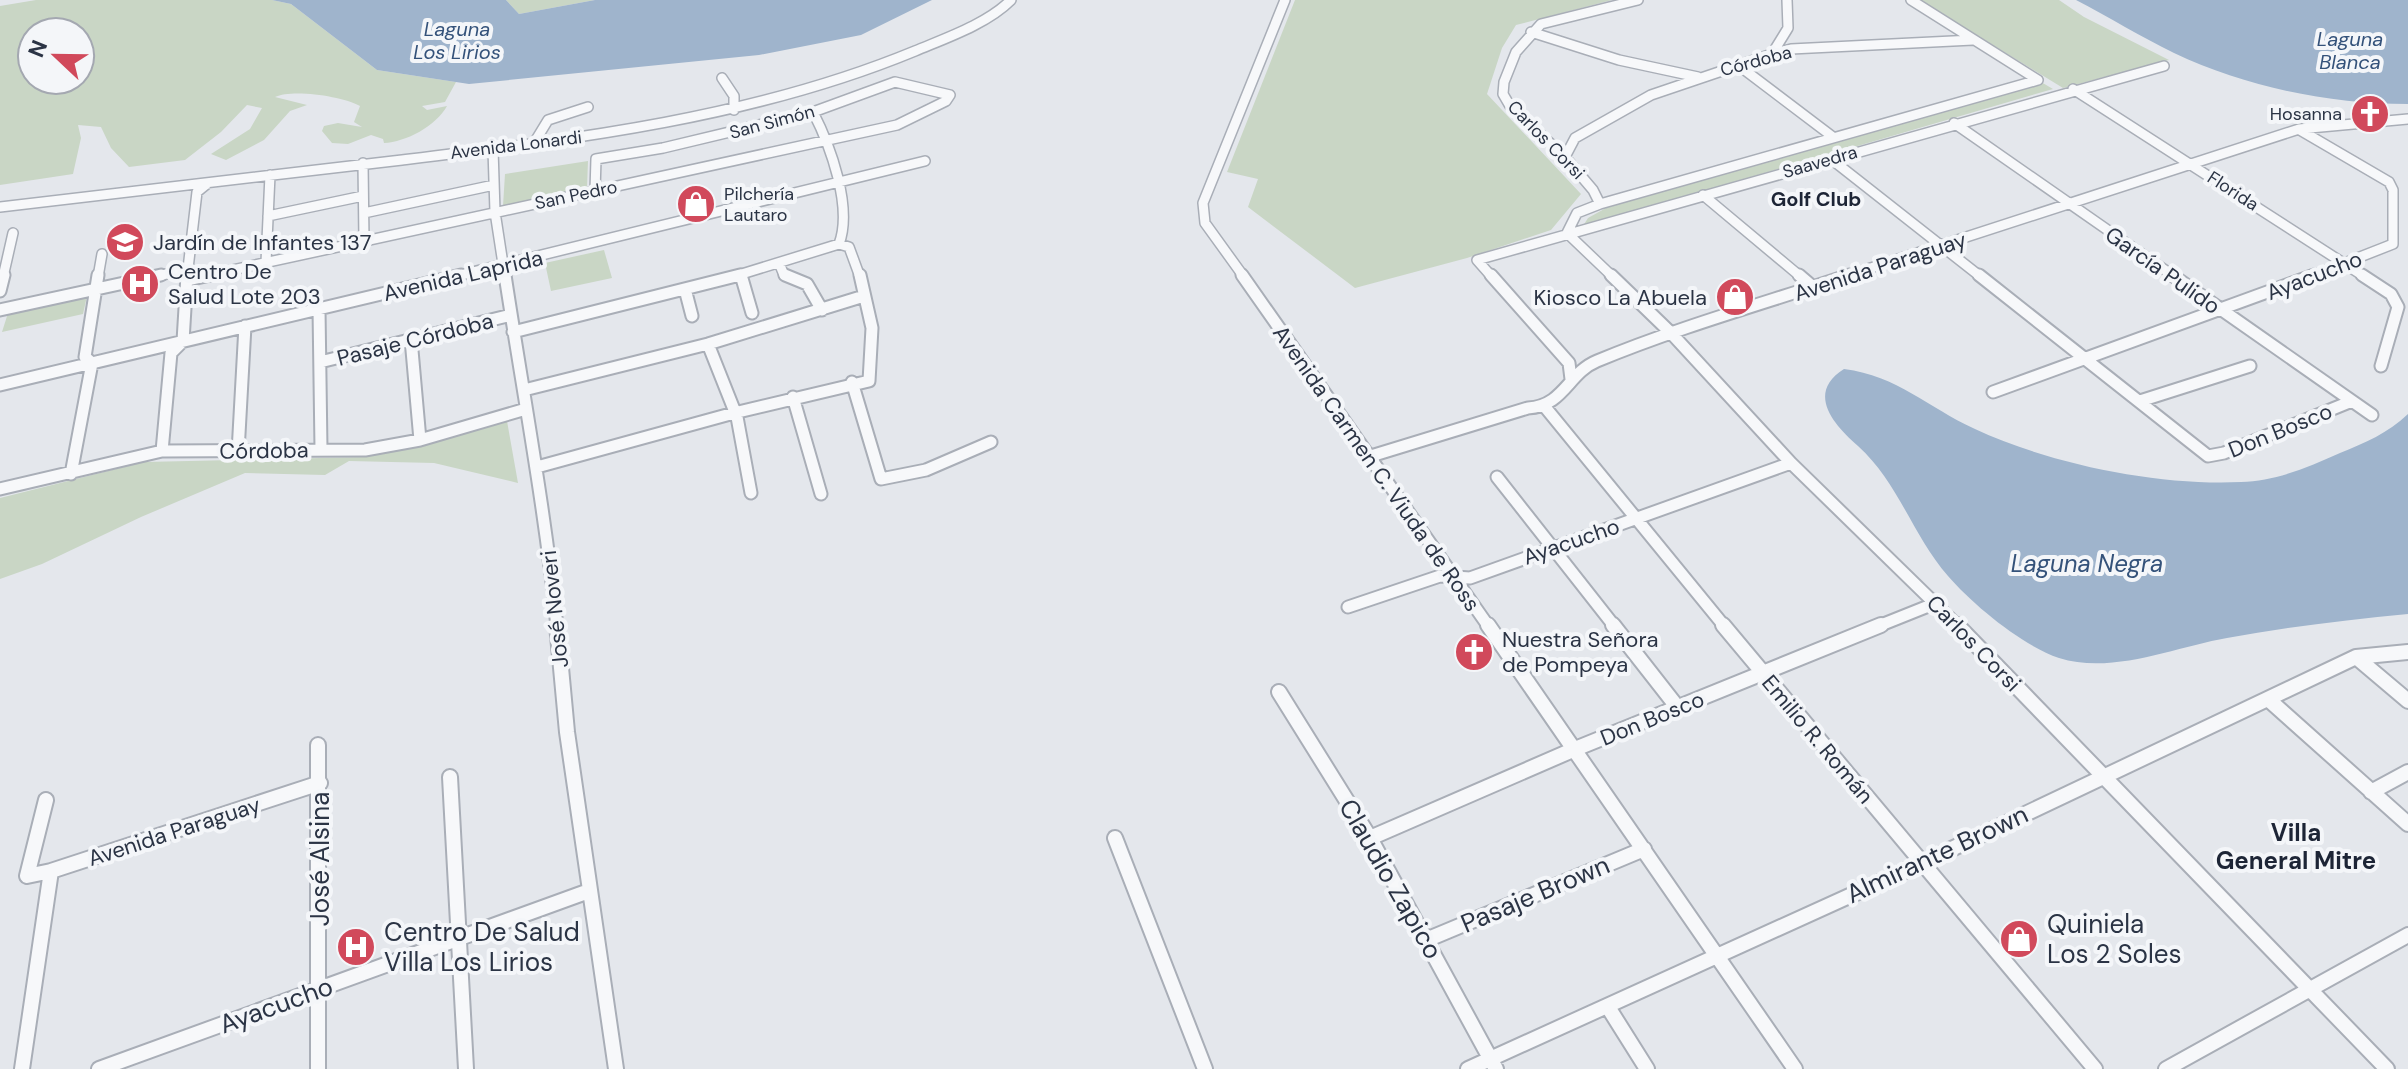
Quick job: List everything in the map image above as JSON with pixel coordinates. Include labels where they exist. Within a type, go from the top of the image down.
[{"type":"street","name":"Avenida Lonardi","points":[[0,207],[493,149],[670,123],[734,110],[814,88],[911,53],[949,37],[1011,0]]},
{"type":"street","name":"Avenida Carmen C. Viuda de Ross","points":[[1285,0],[1201,214],[1205,223],[1371,456],[1795,1069]]},
{"type":"street","points":[[1531,32],[1541,24],[1638,0]]},
{"type":"street","points":[[1772,54],[1788,28],[1787,0]]},
{"type":"street","points":[[1911,0],[1973,40]]},
{"type":"street","points":[[1531,32],[1619,60],[1698,77]]},
{"type":"street","name":"Carlos Corsi","points":[[1531,32],[1516,52],[1504,82],[1503,94],[1510,106],[1565,157],[1593,190],[1600,204]]},
{"type":"street","name":"Córdoba","points":[[1565,157],[1575,138],[1651,95],[1772,54],[1791,49],[1973,40]]},
{"type":"street","name":"Saavedra","points":[[1567,233],[1577,213],[1600,204],[2038,80],[1973,40]]},
{"type":"street","points":[[1738,65],[1833,137]]},
{"type":"street","name":"Saavedra","points":[[1571,379],[1569,363],[1477,260],[2073,89],[2164,66]]},
{"type":"street","points":[[722,78],[734,96],[734,110]]},
{"type":"street","name":"San Simón","points":[[595,191],[596,159],[663,148],[813,112],[895,82],[944,92]]},
{"type":"street","name":"Florida","points":[[2073,89],[2391,294],[2398,307],[2381,366]]},
{"type":"street","name":"San Pedro","points":[[0,310],[96,288],[266,262],[897,125],[946,101],[950,95],[944,92]]},
{"type":"street","points":[[534,143],[548,120],[571,110],[588,107]]},
{"type":"street","points":[[813,112],[830,140],[841,183],[842,236],[839,244]]},
{"type":"street","name":"Avenida Paraguay","points":[[1545,407],[1571,379],[1592,363],[1671,333],[2299,129],[2408,119]]},
{"type":"street","name":"García Pulido","points":[[1954,123],[2372,415]]},
{"type":"street","name":"Ayacucho","points":[[1993,392],[2393,244],[2393,190],[2389,182],[2299,129]]},
{"type":"street","points":[[663,148],[668,176]]},
{"type":"street","name":"José Noveri","points":[[493,149],[495,212],[537,467],[552,578],[567,732],[616,1069]]},
{"type":"street","points":[[1831,159],[2140,401],[2250,366]]},
{"type":"street","name":"Avenida Laprida","points":[[0,385],[925,161]]},
{"type":"street","points":[[363,163],[364,241]]},
{"type":"street","points":[[266,262],[270,175]]},
{"type":"street","points":[[162,451],[171,353],[183,341],[197,192],[210,181]]},
{"type":"street","points":[[364,213],[494,185]]},
{"type":"street","points":[[1703,195],[1813,287]]},
{"type":"street","points":[[268,216],[363,196]]},
{"type":"street","points":[[0,291],[13,233]]},
{"type":"street","name":"Carlos Corsi","points":[[1567,233],[1671,333],[1791,463],[1936,603],[2387,1069]]},
{"type":"street","points":[[513,332],[741,275],[839,244],[849,247],[856,259],[872,328],[869,381],[852,382],[793,397],[537,467]]},
{"type":"street","points":[[71,474],[92,363],[85,357],[102,254]]},
{"type":"street","points":[[779,263],[784,275],[807,284],[822,310]]},
{"type":"street","points":[[741,275],[752,313]]},
{"type":"street","points":[[685,289],[692,316]]},
{"type":"street","points":[[524,390],[708,344],[864,296]]},
{"type":"street","points":[[319,309],[321,449]]},
{"type":"street","name":"Pasaje Córdoba","points":[[320,362],[511,315]]},
{"type":"street","points":[[238,452],[245,326]]},
{"type":"street","points":[[411,339],[420,440]]},
{"type":"street","points":[[708,344],[730,391],[750,470],[751,493]]},
{"type":"street","points":[[852,382],[881,479],[926,470],[991,442]]},
{"type":"street","points":[[793,397],[821,494]]},
{"type":"street","name":"Don Bosco","points":[[2140,401],[2208,456],[2224,453],[2352,401]]},
{"type":"street","points":[[1371,456],[1528,408],[1545,407]]},
{"type":"street","name":"Emilio R. Román","points":[[1545,407],[1634,519],[2095,1069]]},
{"type":"street","name":"Córdoba","points":[[0,489],[162,451],[365,450],[420,440],[526,409]]},
{"type":"street","name":"Ayacucho","points":[[1348,607],[1440,576],[1470,578],[1791,463]]},
{"type":"street","points":[[1497,477],[1678,708]]},
{"type":"street","name":"Don Bosco","points":[[1370,838],[1575,749],[1936,603]]},
{"type":"street","name":"Almirante Brown","points":[[1468,1069],[1493,1064],[1716,956],[1922,863],[2356,657],[2408,652]]},
{"type":"street","points":[[2356,657],[2408,701]]},
{"type":"street","name":"Claudio Zapico","points":[[1279,692],[1370,838],[1493,1064]]},
{"type":"street","points":[[2268,699],[2408,824]]},
{"type":"street","name":"José Alsina","points":[[318,745],[318,1069]]},
{"type":"street","points":[[2371,792],[2408,772]]},
{"type":"street","points":[[450,777],[466,1069]]},
{"type":"street","name":"Avenida Paraguay","points":[[46,800],[27,876],[51,871],[320,783]]},
{"type":"street","points":[[1115,838],[1205,1069]]},
{"type":"street","name":"Pasaje Brown","points":[[1426,940],[1644,849]]},
{"type":"street","points":[[22,1069],[51,871]]},
{"type":"street","name":"Ayacucho","points":[[99,1069],[589,891]]},
{"type":"street","points":[[2166,1069],[2405,941]]},
{"type":"street","points":[[1608,1007],[1647,1069]]},
{"type":"green space","points":[[36,0],[272,0],[291,4],[377,70],[456,82],[445,102],[422,106],[427,110],[447,106],[436,120],[402,140],[384,143],[383,139],[371,135],[348,144],[332,143],[322,131],[324,126],[338,123],[362,127],[354,122],[360,106],[317,95],[283,95],[275,97],[307,105],[290,111],[264,140],[226,160],[211,154],[250,129],[262,108],[247,105],[221,132],[185,160],[129,167],[111,148],[101,127],[78,125],[81,138],[73,174],[0,185],[0,6]]},
{"type":"green space","points":[[506,0],[595,0],[519,14]]},
{"type":"green space","points":[[1295,0],[1612,0],[1516,25],[1502,48],[1487,94],[1581,194],[1551,230],[1467,258],[1355,288],[1248,207],[1258,179],[1227,172]]},
{"type":"green space","points":[[1919,0],[2059,0],[2084,17],[2169,60],[2063,88]]},
{"type":"green space","points":[[2041,82],[2053,89],[1583,226],[1588,218],[1606,208]]},
{"type":"green space","points":[[588,161],[587,188],[503,206],[505,174]]},
{"type":"green space","points":[[604,250],[612,278],[551,291],[545,263]]},
{"type":"green space","points":[[87,296],[83,314],[2,332],[8,313]]},
{"type":"green space","points":[[507,421],[518,483],[434,463],[349,461],[325,475],[245,473],[42,564],[0,579],[0,498],[144,462],[365,457]]},
{"type":"water","name":"Laguna Los Lirios","points":[[272,0],[506,0],[519,14],[595,0],[932,0],[861,35],[759,55],[469,84],[377,70],[291,4]]},
{"type":"water","name":"Laguna Blanca","points":[[2076,0],[2408,0],[2408,104],[2318,97],[2230,75],[2174,53]]},
{"type":"water","name":"Laguna Negra","points":[[1844,369],[1897,385],[1975,429],[2037,453],[2105,470],[2175,480],[2241,482],[2280,476],[2367,441],[2408,414],[2408,614],[2250,634],[2122,662],[2079,662],[2045,652],[1999,623],[1948,576],[1884,476],[1840,428],[1827,408],[1825,398],[1833,378]]},
{"type":"place","name":"Hosanna","points":[[2370,114]]},
{"type":"place","name":"Pilchería Lautaro","points":[[696,204]]},
{"type":"place","name":"Jardín de Infantes 137","points":[[125,242]]},
{"type":"place","name":"Centro De Salud Lote 203","points":[[140,284]]},
{"type":"place","name":"Kiosco La Abuela","points":[[1735,297]]},
{"type":"place","name":"Nuestra Señora de Pompeya","points":[[1474,652]]},
{"type":"place","name":"Quiniela Los 2 Soles","points":[[2019,939]]},
{"type":"place","name":"Centro De Salud Villa Los Lirios","points":[[356,947]]},
{"type":"district","name":"Golf Club","points":[[1816,199]]},
{"type":"district","name":"Villa General Mitre","points":[[2296,847]]}]
